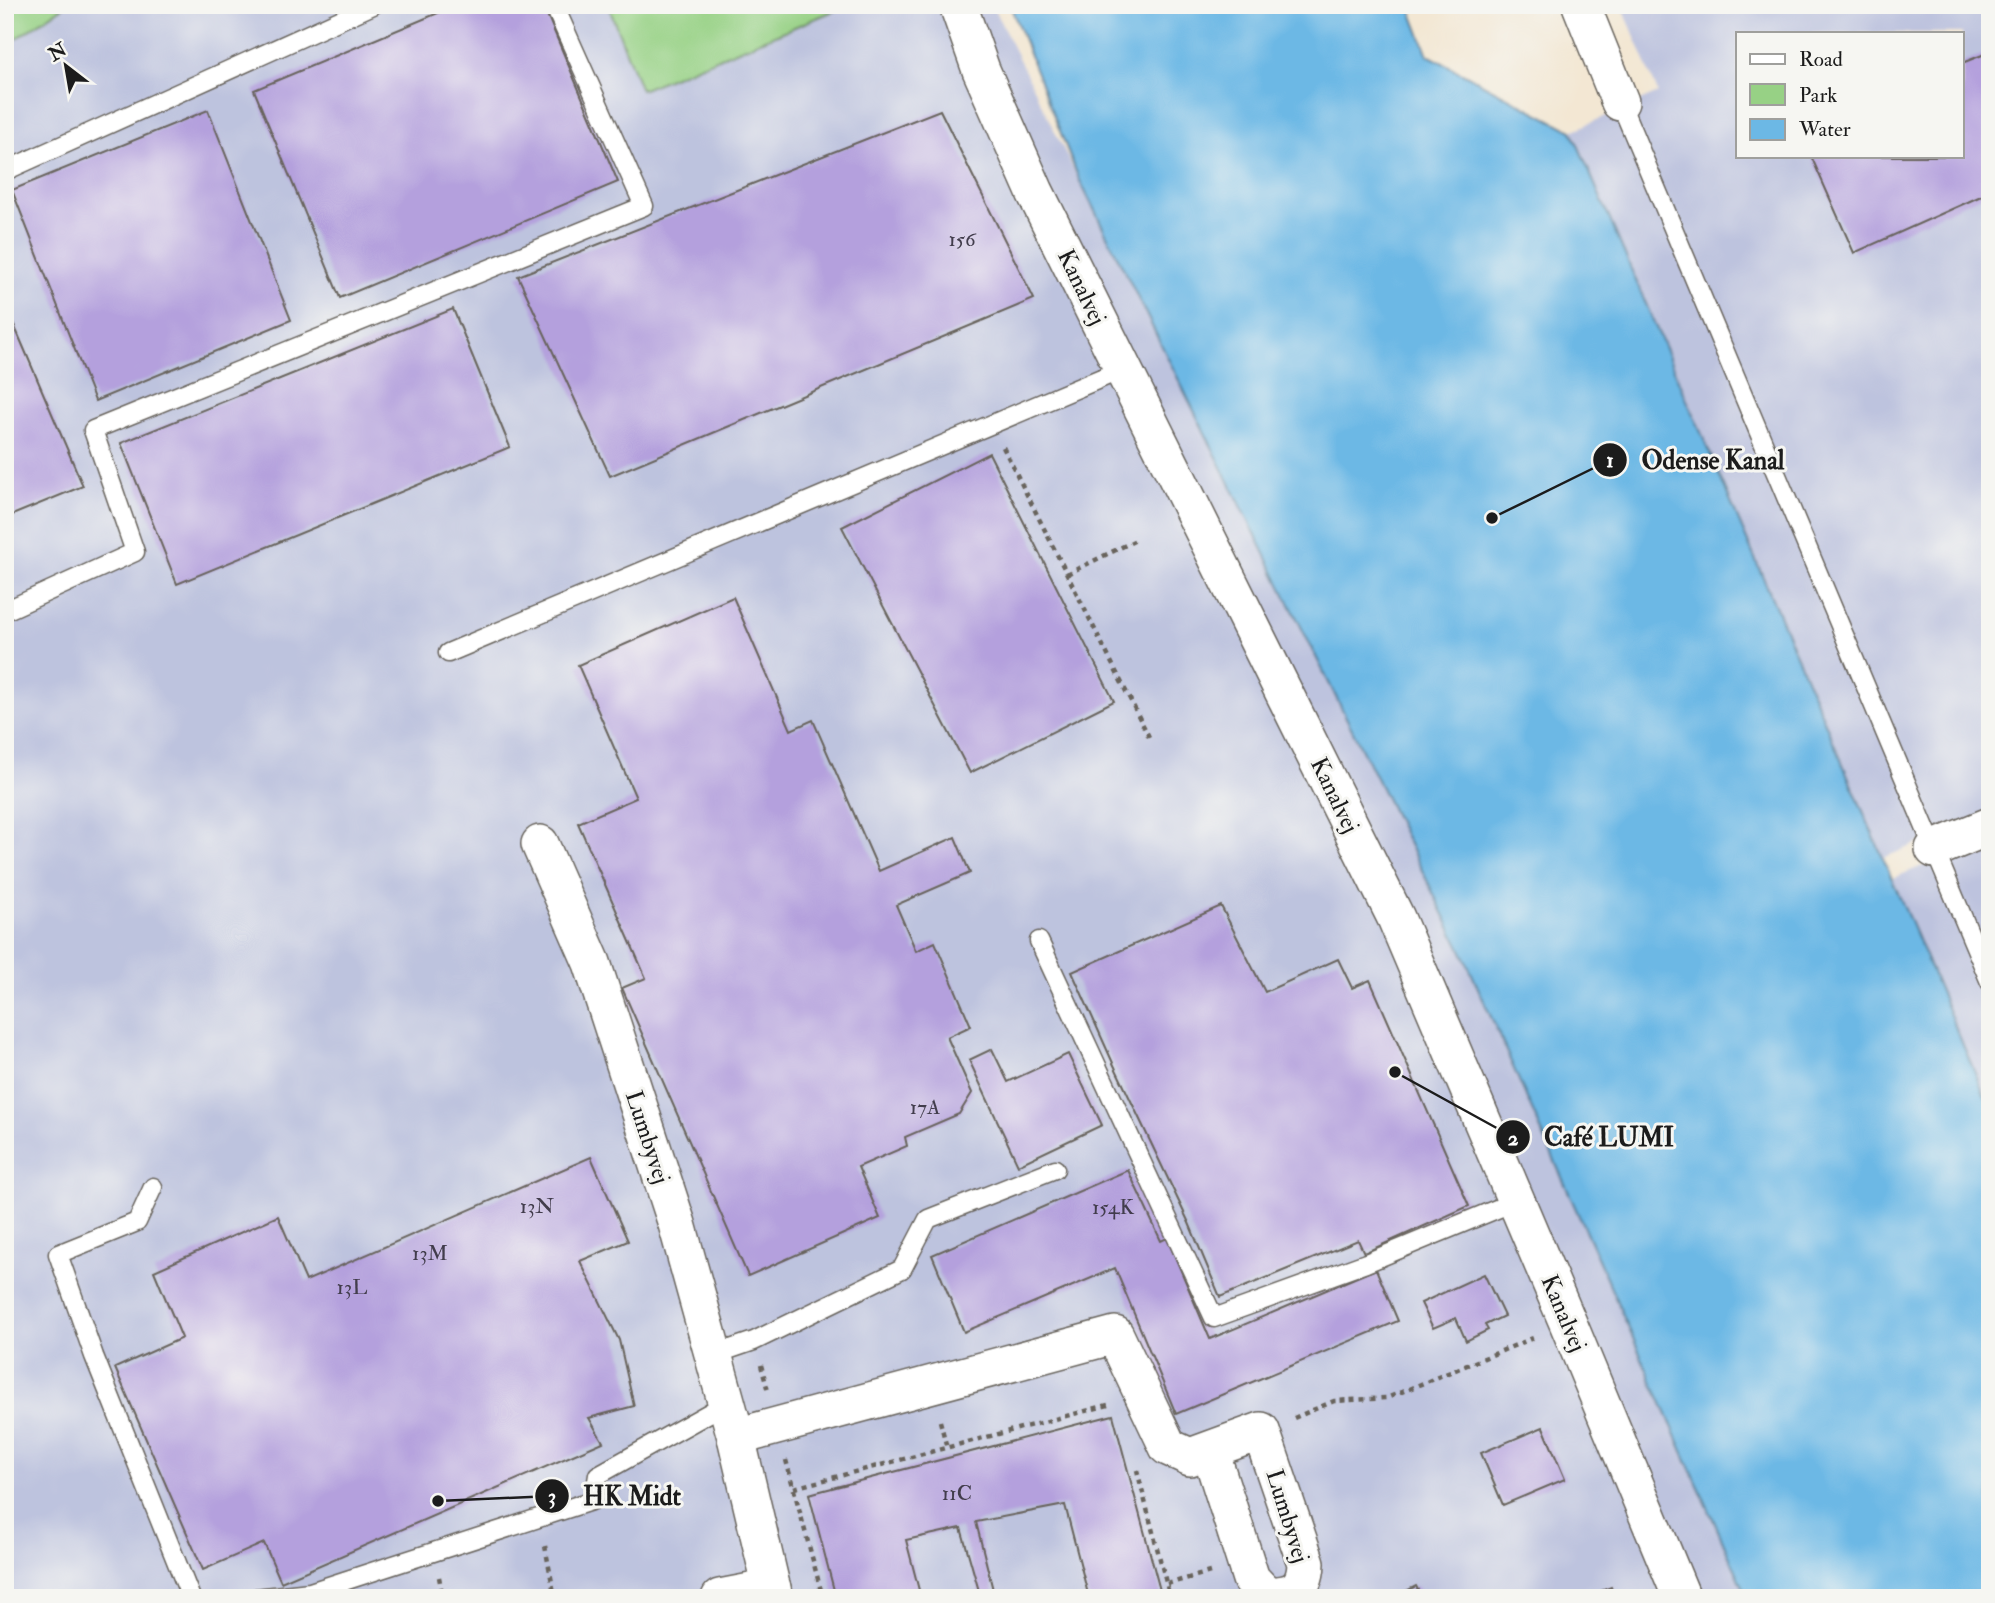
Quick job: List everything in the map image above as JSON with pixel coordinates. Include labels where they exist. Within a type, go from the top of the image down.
[{"type":"street","name":"Kanalvej","points":[[958,5],[981,70],[1035,192],[1396,918],[1569,1323],[1682,1598]]},
{"type":"street","points":[[1581,5],[1620,102]]},
{"type":"street","points":[[1934,849],[1990,826]]},
{"type":"street","name":"Lumbyvej","points":[[540,844],[592,963],[677,1224],[731,1420],[773,1593],[720,1598]]},
{"type":"street","points":[[731,1420],[1115,1335],[1168,1447],[1190,1457],[1261,1432]]},
{"type":"street","name":"Lumbyvej","points":[[1210,1450],[1251,1579],[1266,1595],[1283,1596],[1297,1589],[1306,1577],[1306,1563],[1261,1432]]},
{"type":"lane","points":[[5,170],[373,5]]},
{"type":"lane","points":[[5,611],[135,552],[93,430],[644,206],[554,5]]},
{"type":"lane","points":[[1620,102],[1990,982]]},
{"type":"lane","points":[[448,653],[1123,369]]},
{"type":"lane","points":[[1039,941],[1214,1318],[1366,1263],[1516,1201]]},
{"type":"lane","points":[[713,1355],[754,1341],[902,1269],[928,1219],[1055,1169]]},
{"type":"lane","points":[[153,1187],[138,1222],[58,1254],[94,1356],[191,1598]]},
{"type":"lane","points":[[256,1598],[310,1592],[594,1500],[598,1475],[731,1420]]},
{"type":"path","points":[[1005,452],[1149,737]]},
{"type":"path","points":[[1067,574],[1138,539]]},
{"type":"path","points":[[1261,1432],[1334,1401],[1387,1398],[1569,1323]]},
{"type":"path","points":[[823,1598],[794,1488],[1119,1402]]},
{"type":"path","points":[[1136,1467],[1170,1598]]},
{"type":"path","points":[[539,1518],[555,1598]]},
{"type":"shaded area","points":[[66,5],[608,5],[641,90],[849,5],[992,5],[1460,947],[1748,1598],[5,1598],[5,46]]},
{"type":"shaded area","points":[[1622,5],[1990,5],[1990,814],[1883,858],[1572,131],[1658,93]]},
{"type":"shaded area","points":[[1990,838],[1990,1108],[1891,879]]},
{"type":"green space","points":[[5,5],[66,5],[5,46]]},
{"type":"green space","points":[[608,5],[848,5],[641,90]]},
{"type":"water","points":[[1010,5],[1409,5],[1428,55],[1572,131],[1990,1108],[1990,1598],[1748,1598],[1460,947],[1079,179]]},
{"type":"building","points":[[457,5],[543,5],[618,182],[340,298],[254,90]]},
{"type":"building","points":[[1990,52],[1990,192],[1854,253],[1812,158],[1964,158],[1964,62]]},
{"type":"building","points":[[208,110],[291,320],[95,401],[12,190]]},
{"type":"building","points":[[940,110],[1034,299],[610,476],[518,276]]},
{"type":"building","points":[[5,304],[83,486],[5,518]]},
{"type":"building","points":[[453,309],[510,447],[177,584],[121,443]]},
{"type":"building","points":[[989,453],[1114,701],[970,773],[842,527]]},
{"type":"building","points":[[733,597],[791,730],[813,720],[879,871],[955,837],[970,873],[896,905],[916,951],[935,942],[971,1026],[947,1037],[972,1093],[959,1114],[905,1137],[907,1146],[858,1167],[880,1218],[748,1276],[622,988],[646,978],[578,823],[636,798],[578,665]]},
{"type":"building","points":[[1221,906],[1265,992],[1338,959],[1352,988],[1370,980],[1469,1206],[1364,1253],[1358,1240],[1220,1297],[1189,1223],[1072,972]]},
{"type":"building","points":[[992,1049],[1008,1082],[1068,1054],[1102,1125],[1018,1165],[969,1060]]},
{"type":"building","points":[[591,1157],[628,1241],[580,1261],[619,1340],[634,1406],[589,1418],[603,1442],[281,1582],[264,1543],[203,1570],[115,1368],[182,1338],[154,1271],[278,1216],[306,1281]]},
{"type":"building","points":[[1128,1170],[1161,1241],[1167,1238],[1210,1339],[1376,1269],[1398,1321],[1176,1414],[1115,1268],[964,1332],[932,1255]]},
{"type":"building","points":[[1484,1274],[1504,1316],[1485,1325],[1488,1330],[1466,1341],[1456,1318],[1433,1328],[1421,1303]]},
{"type":"building","points":[[1113,1415],[1162,1598],[1089,1598],[1065,1505],[976,1522],[995,1598],[981,1598],[961,1528],[906,1540],[921,1598],[836,1598],[809,1494]]},
{"type":"building","points":[[1543,1427],[1565,1479],[1503,1505],[1481,1453]]},
{"type":"building","points":[[1416,1586],[1422,1598],[1399,1598],[1398,1595]]},
{"type":"building","points":[[1611,1587],[1615,1598],[1583,1598]]},
{"type":"place","name":"Odense Kanal","points":[[1492,518]]},
{"type":"place","name":"Café LUMI","points":[[1395,1072]]},
{"type":"place","name":"HK Midt","points":[[438,1501]]}]
